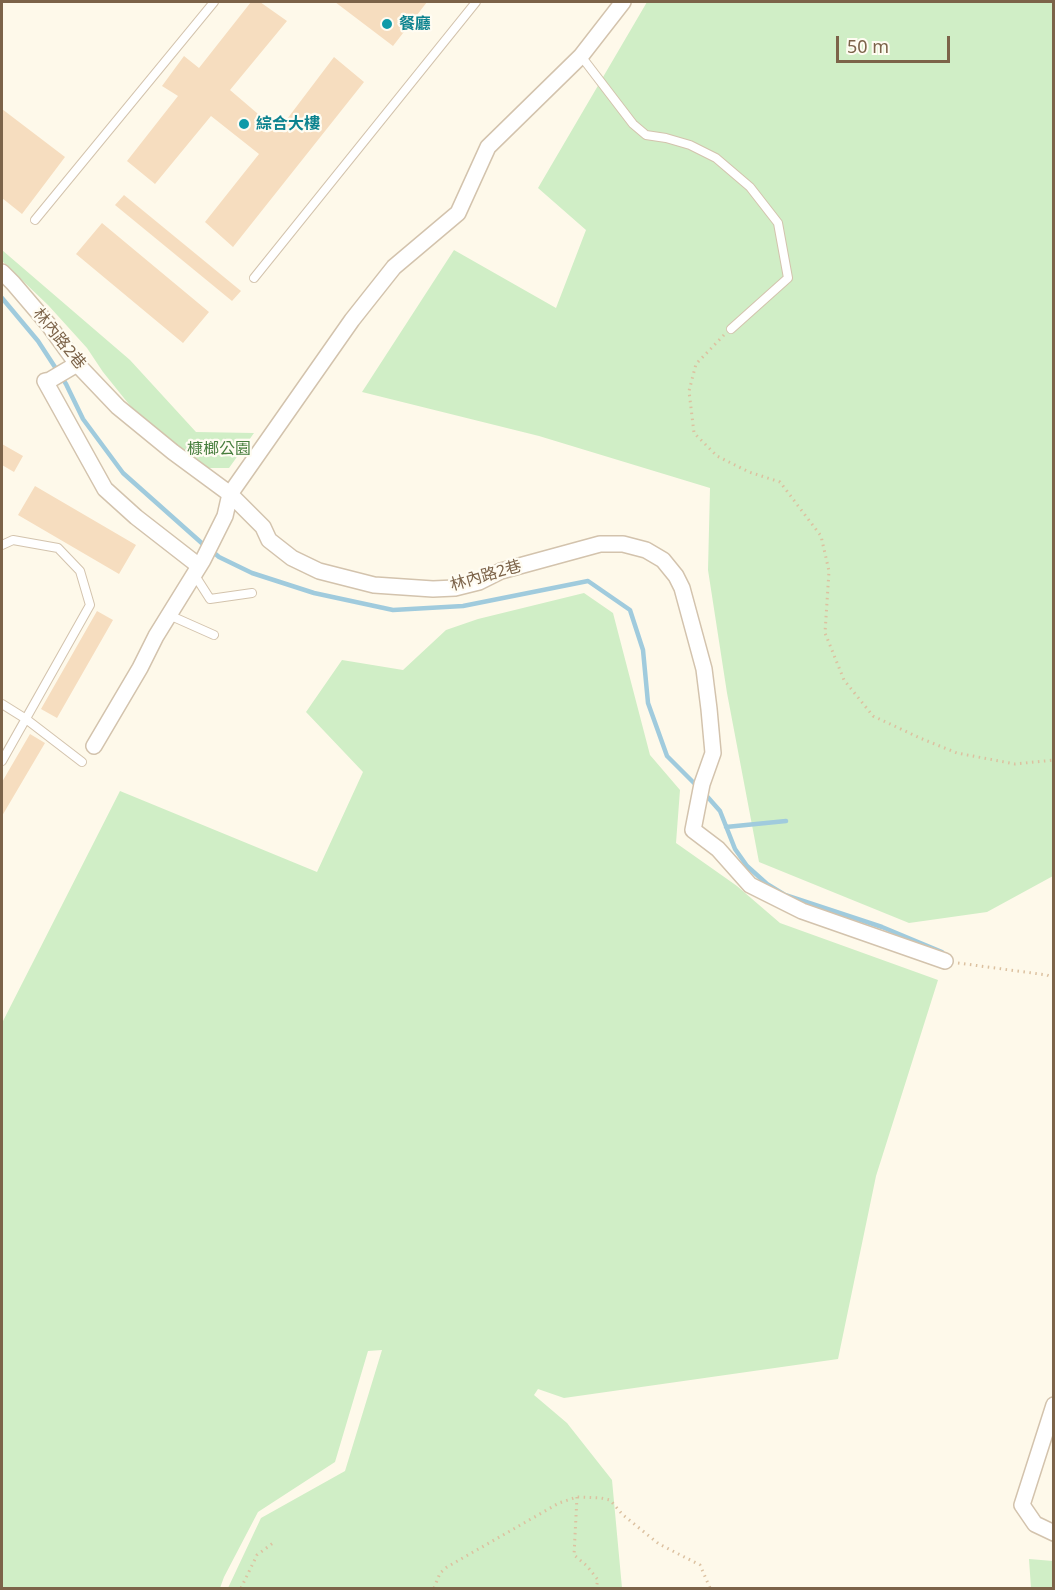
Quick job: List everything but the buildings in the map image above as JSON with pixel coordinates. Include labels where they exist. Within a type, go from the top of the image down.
[{"type":"street","points":[[94,746],[225,516],[230,494],[352,321],[394,267],[458,213],[488,147],[581,56],[623,2]]},
{"type":"street","name":"林內路2巷","points":[[2,272],[48,324],[76,364],[118,407],[230,494],[263,527],[270,540],[292,558],[320,571],[374,585],[433,589],[455,588],[478,582],[501,571],[600,544],[623,544],[646,550],[663,560],[682,588],[704,669],[709,709],[713,753],[702,783],[693,830],[718,849],[750,885],[802,911],[945,962]]},
{"type":"street","name":"林內路2巷","points":[[76,364],[45,381],[105,489],[136,518],[198,566]]},
{"type":"street","points":[[1053,1405],[1022,1505],[1035,1524],[1053,1533]]},
{"type":"lane","points":[[35,220],[214,2]]},
{"type":"lane","points":[[254,278],[476,2]]},
{"type":"lane","points":[[581,56],[633,124],[646,135],[690,145],[717,158],[750,187],[778,223],[788,278],[731,328]]},
{"type":"lane","points":[[2,545],[12,540],[58,548],[80,571],[90,605],[2,761]]},
{"type":"lane","points":[[198,566],[210,599],[252,593]]},
{"type":"lane","points":[[169,615],[214,635]]},
{"type":"lane","points":[[2,704],[26,719],[82,762]]},
{"type":"path","points":[[731,328],[696,363],[689,391],[694,433],[717,456],[749,472],[780,482],[821,536],[829,571],[825,633],[844,680],[873,716],[957,753],[1015,764],[1053,760]]},
{"type":"path","points":[[945,962],[1047,975],[1053,978]]},
{"type":"path","points":[[577,1497],[574,1555],[598,1580],[596,1588]]},
{"type":"path","points":[[434,1588],[440,1573],[447,1567],[559,1503],[577,1497],[610,1500],[623,1515],[659,1544],[700,1565],[710,1588]]},
{"type":"path","points":[[241,1588],[257,1554],[273,1543]]},
{"type":"green space","points":[[647,2],[1053,2],[1053,876],[987,912],[909,923],[759,862],[727,693],[708,570],[710,488],[539,436],[362,392],[454,250],[556,308],[586,230],[538,188]]},
{"type":"green space","name":"槺榔公園","points":[[2,250],[130,360],[196,432],[254,433],[229,468],[207,468],[144,423],[87,348],[48,305],[2,261]]},
{"type":"green space","points":[[584,593],[613,613],[650,755],[680,790],[676,843],[737,886],[780,923],[938,980],[876,1176],[838,1359],[564,1398],[538,1389],[534,1395],[567,1423],[612,1480],[622,1588],[228,1588],[261,1518],[345,1471],[382,1350],[368,1351],[335,1462],[258,1512],[220,1588],[2,1588],[2,1023],[120,791],[317,872],[363,772],[306,712],[342,660],[403,670],[446,630],[478,619]]},
{"type":"green space","points":[[1029,1559],[1053,1561],[1053,1588],[1031,1588]]},
{"type":"waterway","points":[[2,298],[38,341],[66,384],[83,419],[123,473],[205,546]]},
{"type":"waterway","points":[[212,551],[219,557],[252,573],[314,593],[393,610],[463,606],[588,581],[630,610],[643,650],[648,703],[667,756],[697,786]]},
{"type":"waterway","points":[[705,794],[720,811],[735,849],[747,866],[767,884],[785,895],[882,927],[942,952]]},
{"type":"waterway","points":[[726,827],[786,821]]},
{"type":"place","name":"餐廳","points":[[387,24]]},
{"type":"place","name":"綜合大樓","points":[[244,124]]}]
